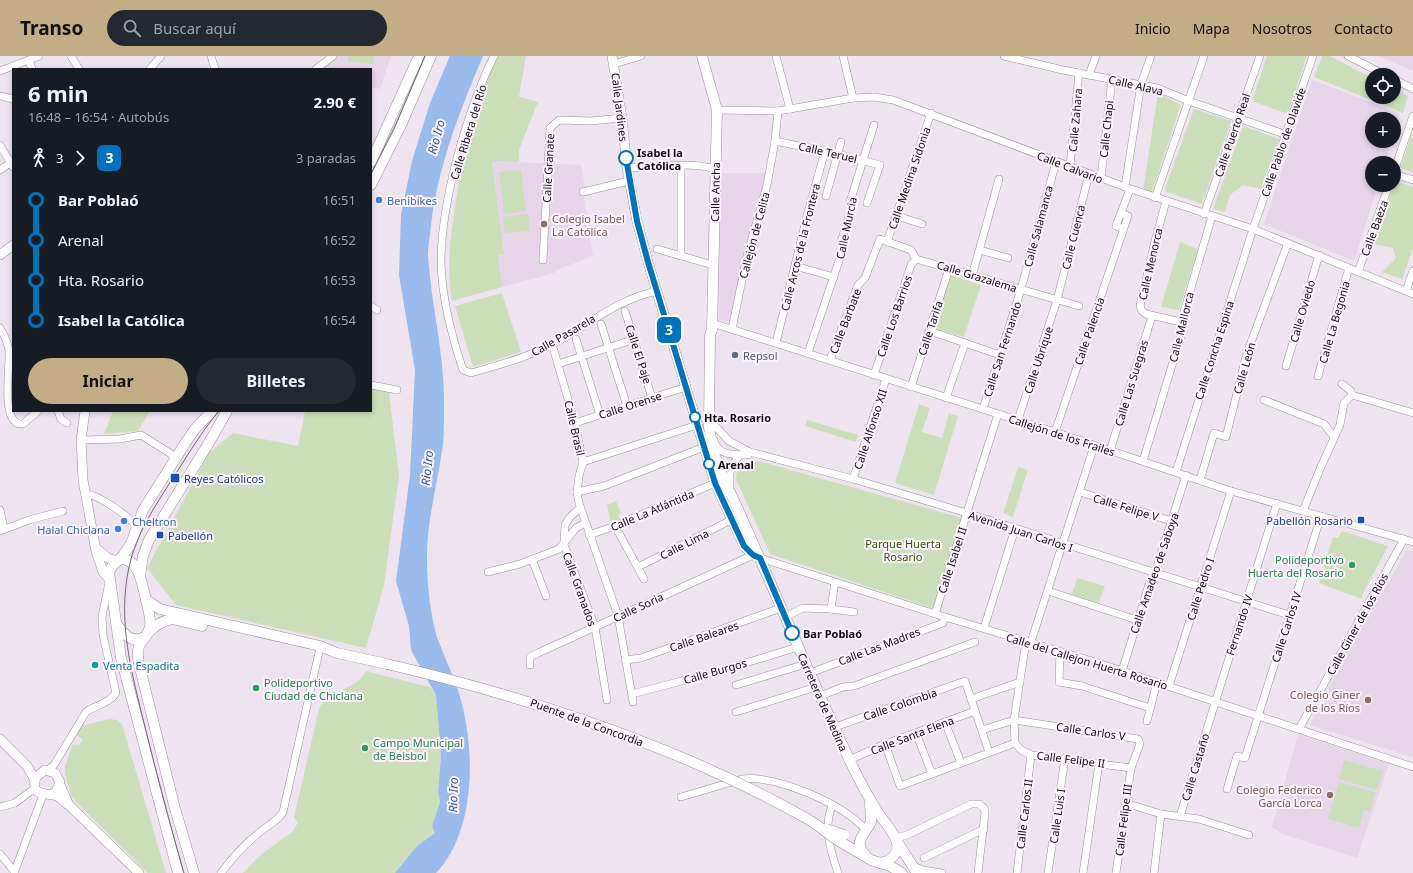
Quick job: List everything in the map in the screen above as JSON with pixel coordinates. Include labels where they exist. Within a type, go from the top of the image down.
[{"type":"main road","points":[[372,160],[420,56]]},
{"type":"main road","points":[[372,183],[392,144],[431,56]]},
{"type":"main road","name":"Calle Ancha","points":[[702,56],[717,110],[712,326]]},
{"type":"main road","name":"Carretera de Medina","points":[[712,326],[710,335],[710,440],[726,487],[730,489]]},
{"type":"main road","name":"Carretera de Medina","points":[[712,326],[715,333],[716,352],[716,427],[719,449],[730,489],[757,556],[849,760],[870,800],[895,838]]},
{"type":"main road","points":[[178,873],[121,658],[109,580],[111,567],[119,560],[131,544],[143,510],[195,429],[210,412]]},
{"type":"main road","points":[[140,576],[143,556],[149,540],[208,446],[226,412]]},
{"type":"main road","points":[[119,560],[130,562],[138,570],[146,600],[150,626],[139,644],[137,652],[139,664],[174,805],[194,873]]},
{"type":"main road","points":[[146,600],[160,609],[320,646],[337,653]]},
{"type":"main road","points":[[116,623],[129,638],[138,639],[145,636],[158,624],[172,619],[319,652],[337,653]]},
{"type":"main road","name":"Puente de la Concordia","points":[[337,653],[506,694],[625,735],[741,785],[824,828],[834,838],[844,839],[868,858]]},
{"type":"main road","points":[[870,800],[872,818],[865,830],[860,844],[862,852],[868,858],[890,866],[902,873]]},
{"type":"main road","points":[[844,839],[874,825],[881,826],[895,838],[918,873]]},
{"type":"main road","points":[[880,863],[889,861],[895,855],[897,851],[895,838]]},
{"type":"street","points":[[0,71],[39,56]]},
{"type":"street","points":[[71,56],[78,68]]},
{"type":"street","points":[[151,68],[161,56]]},
{"type":"street","points":[[211,56],[215,68]]},
{"type":"street","points":[[317,68],[333,56]]},
{"type":"street","name":"Calle Ribera del Río","points":[[467,373],[461,363],[446,305],[441,264],[442,242],[458,156],[481,84],[494,56]]},
{"type":"street","points":[[613,60],[641,56]]},
{"type":"street","points":[[776,56],[790,109]]},
{"type":"street","points":[[843,56],[853,98]]},
{"type":"street","name":"Calle Alava","points":[[1004,56],[1079,73],[1157,88],[1189,101],[1287,135]]},
{"type":"street","points":[[1038,64],[1041,56]]},
{"type":"street","points":[[1089,75],[1096,56]]},
{"type":"street","name":"Calle Palencia","points":[[1055,432],[1128,216],[1121,213],[1128,188],[1141,84],[1151,56]]},
{"type":"street","points":[[1155,198],[1204,56]]},
{"type":"street","name":"Calle Puerto Real","points":[[1204,214],[1260,56]]},
{"type":"street","name":"Calle Pablo de Olavide","points":[[1253,229],[1287,135],[1313,56]]},
{"type":"street","points":[[1348,56],[1371,68]]},
{"type":"street","name":"Calle Jardines","points":[[613,60],[622,118],[629,181],[637,221],[657,291],[715,483],[744,546],[757,556]]},
{"type":"street","points":[[29,61],[32,68]]},
{"type":"street","name":"Calle Zahara","points":[[1070,166],[1079,73]]},
{"type":"street","name":"Calle Chapi","points":[[1101,178],[1112,79]]},
{"type":"street","points":[[1401,83],[1413,89]]},
{"type":"street","points":[[0,96],[12,99]]},
{"type":"street","name":"Calle Calvario","points":[[717,110],[778,111],[853,98],[874,97],[893,100],[1155,198],[1253,229],[1410,292]]},
{"type":"street","name":"Callejón de Celita","points":[[732,329],[747,256],[767,185],[775,141],[778,111]]},
{"type":"street","name":"Calle Medina Sidonia","points":[[884,240],[897,216],[931,113]]},
{"type":"street","points":[[1399,156],[1413,116]]},
{"type":"street","name":"Calle Granate","points":[[543,260],[550,128],[552,125],[563,120],[591,121],[622,118]]},
{"type":"street","name":"Calle Murcia","points":[[808,353],[845,244],[841,242],[853,203],[850,202],[874,125]]},
{"type":"street","name":"Calle Teruel","points":[[775,141],[825,151],[880,165],[867,203]]},
{"type":"street","points":[[826,196],[841,142]]},
{"type":"street","points":[[0,145],[12,165],[0,170]]},
{"type":"street","name":"Calle Arcos de la Frontera","points":[[776,343],[794,266],[825,151]]},
{"type":"street","name":"Calle Salamanca","points":[[1021,289],[1056,162]]},
{"type":"street","points":[[681,166],[681,256]]},
{"type":"street","points":[[627,168],[706,166],[716,169]]},
{"type":"street","name":"Calle Cuenca","points":[[1057,300],[1089,174]]},
{"type":"street","points":[[1401,175],[1413,180]]},
{"type":"street","points":[[972,276],[999,179]]},
{"type":"street","points":[[583,192],[629,181]]},
{"type":"street","name":"Calle Baeza","points":[[1358,272],[1387,192]]},
{"type":"street","name":"Calle Menorca","points":[[1166,201],[1140,306],[1144,313],[1181,322]]},
{"type":"street","points":[[897,216],[922,224]]},
{"type":"street","name":"Calle Mallorca","points":[[1144,461],[1183,329],[1181,322],[1212,216]]},
{"type":"street","name":"Calle Concha Espina","points":[[1176,472],[1253,229]]},
{"type":"street","name":"Calle Grazalema","points":[[884,240],[911,250],[916,259],[1079,306]]},
{"type":"street","name":"Calle Barbate","points":[[830,360],[858,285],[865,278],[884,240]]},
{"type":"street","name":"Calle León","points":[[1200,480],[1214,433],[1226,437],[1247,353],[1288,243]]},
{"type":"street","points":[[0,255],[12,246]]},
{"type":"street","points":[[657,249],[713,265]]},
{"type":"street","points":[[980,250],[1008,258]]},
{"type":"street","name":"Calle Oviedo","points":[[1286,366],[1319,256]]},
{"type":"street","name":"Calle Los Barrios","points":[[874,374],[911,265],[916,259]]},
{"type":"street","points":[[794,266],[834,277]]},
{"type":"street","name":"Calle La Begonia","points":[[1318,376],[1349,268]]},
{"type":"street","name":"Calle Tarifa","points":[[911,387],[949,269]]},
{"type":"street","points":[[1410,292],[1413,271]]},
{"type":"street","name":"Calle San Fernando","points":[[982,409],[1021,289]]},
{"type":"street","name":"Calle Pasarela","points":[[467,373],[524,357],[552,344],[598,315],[635,296],[657,291]]},
{"type":"street","name":"Calle Ubrique","points":[[1018,420],[1057,300]]},
{"type":"street","name":"Calle El Paje","points":[[625,311],[652,398]]},
{"type":"street","name":"Calle Las Suegras","points":[[1110,451],[1152,316]]},
{"type":"street","points":[[600,324],[627,406]]},
{"type":"street","name":"Callejón de los Frailes","points":[[712,326],[732,329],[808,353],[1144,461],[1231,491],[1413,542]]},
{"type":"street","points":[[0,328],[6,338],[9,354],[6,397],[11,417],[16,423],[23,424],[37,412]]},
{"type":"street","points":[[930,331],[1000,355]]},
{"type":"street","points":[[576,339],[583,356],[600,415]]},
{"type":"street","points":[[558,364],[634,339]]},
{"type":"street","points":[[946,398],[965,343]]},
{"type":"street","name":"Calle Brasil","points":[[552,344],[575,423],[583,462],[577,492],[580,508],[618,616],[632,698]]},
{"type":"street","name":"Calle Alfonso XII","points":[[853,479],[886,379]]},
{"type":"street","points":[[1342,384],[1351,391],[1352,395],[1413,413]]},
{"type":"street","points":[[372,385],[397,390]]},
{"type":"street","name":"Calle Orense","points":[[575,423],[686,387]]},
{"type":"street","points":[[1304,511],[1340,425],[1344,403],[1352,395]]},
{"type":"street","points":[[1264,400],[1324,424],[1334,437]]},
{"type":"street","points":[[58,412],[61,419],[67,423]]},
{"type":"street","points":[[35,780],[54,765],[86,712],[91,708],[109,700],[116,693],[103,635],[102,617],[109,580],[104,572],[97,549],[82,471],[81,440],[85,412]]},
{"type":"street","name":"Calle Isabel II","points":[[935,614],[998,414]]},
{"type":"street","points":[[709,416],[712,420],[715,444],[719,449],[728,454],[740,455],[748,454],[750,452]]},
{"type":"street","points":[[583,462],[697,425]]},
{"type":"street","name":"Avenida Juan Carlos I","points":[[716,427],[734,444],[750,452],[853,479],[967,513],[1063,545],[1289,616]]},
{"type":"street","points":[[81,440],[120,439],[141,435],[176,457]]},
{"type":"street","points":[[716,460],[719,449],[725,444],[734,444]]},
{"type":"street","points":[[885,744],[900,786],[1015,743],[1014,720],[1028,642],[1048,592],[1094,446]]},
{"type":"street","points":[[577,492],[604,486],[704,447]]},
{"type":"street","points":[[730,489],[730,471],[733,462],[740,455]]},
{"type":"street","name":"Calle Amadeo de Saboya","points":[[1122,671],[1151,578],[1155,573],[1186,475]]},
{"type":"street","name":"Calle La Atlántida","points":[[589,535],[615,526],[715,483]]},
{"type":"street","name":"Calle Pedro I","points":[[1169,686],[1231,491]]},
{"type":"street","name":"Calle Felipe V","points":[[1080,492],[1171,521]]},
{"type":"street","points":[[86,494],[95,496],[129,518],[136,528]]},
{"type":"street","name":"Fernando IV","points":[[1215,701],[1277,504]]},
{"type":"street","name":"Calle Granados","points":[[580,508],[570,517],[565,525],[564,545],[595,627],[607,700]]},
{"type":"street","points":[[0,510],[2,529],[63,511]]},
{"type":"street","name":"Calle Carlos IV","points":[[1227,789],[1237,756],[1245,758],[1321,516]]},
{"type":"street","name":"Calle Lima","points":[[638,567],[731,520]]},
{"type":"street","points":[[488,572],[514,566],[559,549],[564,545],[576,528],[585,523]]},
{"type":"street","points":[[615,526],[644,579]]},
{"type":"street","points":[[984,628],[1015,529]]},
{"type":"street","name":"Calle Giner de los Ríos","points":[[1299,729],[1404,539]]},
{"type":"street","points":[[97,549],[108,558],[119,560]]},
{"type":"street","name":"Calle del Callejon Huerta Rosario","points":[[757,556],[935,614],[1157,682],[1413,767]]},
{"type":"street","name":"Calle Soria","points":[[530,665],[530,657],[618,616],[757,556]]},
{"type":"street","points":[[532,559],[546,596]]},
{"type":"street","points":[[831,609],[835,582]]},
{"type":"street","points":[[1048,592],[1138,620]]},
{"type":"street","name":"Calle Baleares","points":[[625,660],[641,658],[783,612],[803,608],[854,612]]},
{"type":"street","name":"Calle Las Madres","points":[[736,684],[808,668],[943,623],[946,617]]},
{"type":"street","points":[[736,712],[818,692],[854,686],[975,642]]},
{"type":"street","name":"Calle Burgos","points":[[632,698],[798,646]]},
{"type":"street","points":[[221,873],[238,852],[260,832],[278,819],[284,812],[319,652]]},
{"type":"street","points":[[1060,652],[1059,682],[1082,686],[1150,708]]},
{"type":"street","name":"Calle Colombia","points":[[835,727],[965,682],[970,698]]},
{"type":"street","points":[[989,752],[970,698],[1020,682]]},
{"type":"street","points":[[1146,721],[1157,682]]},
{"type":"street","name":"Calle Castaño","points":[[1180,816],[1215,701]]},
{"type":"street","name":"Calle Santa Elena","points":[[849,760],[885,744],[975,711]]},
{"type":"street","points":[[982,730],[1014,720]]},
{"type":"street","name":"Calle Carlos V","points":[[1014,720],[1136,738],[1140,744],[1131,768]]},
{"type":"street","points":[[945,722],[961,763]]},
{"type":"street","points":[[916,733],[932,774]]},
{"type":"street","points":[[0,739],[27,766],[44,793]]},
{"type":"street","name":"Calle Felipe II","points":[[1015,743],[1021,750],[1031,755],[1065,758],[1131,768]]},
{"type":"street","name":"Calle Carlos II","points":[[1017,873],[1031,755]]},
{"type":"street","name":"Calle Luis I","points":[[1048,873],[1065,758]]},
{"type":"street","points":[[1083,873],[1099,763]]},
{"type":"street","points":[[27,766],[36,771],[45,771],[58,775],[60,785],[70,805]]},
{"type":"street","name":"Calle Felipe III","points":[[1116,873],[1131,768]]},
{"type":"street","points":[[681,797],[751,778],[800,789],[812,794],[852,817],[865,830]]},
{"type":"street","points":[[44,793],[56,792],[60,785]]},
{"type":"street","points":[[0,807],[15,804],[31,791],[56,796],[70,805],[139,873]]},
{"type":"street","points":[[14,872],[44,793]]},
{"type":"street","points":[[895,838],[907,835],[974,803],[982,805],[985,810],[984,829],[978,873]]},
{"type":"street","points":[[1125,803],[1161,814],[1199,819],[1249,835]]},
{"type":"street","points":[[832,806],[828,816],[830,847],[838,873]]},
{"type":"street","points":[[1154,873],[1161,814]]},
{"type":"street","points":[[924,858],[984,829]]},
{"type":"street","points":[[0,854],[14,872]]},
{"type":"street","points":[[911,864],[923,870],[942,873]]},
{"type":"shaded area","points":[[338,56],[391,56],[380,89],[372,87],[372,68],[322,68]]},
{"type":"shaded area","points":[[1378,56],[1413,56],[1413,71]]},
{"type":"shaded area","points":[[1312,80],[1365,100],[1365,104],[1376,104],[1397,112],[1365,112],[1365,148],[1389,148],[1387,156],[1365,156],[1365,192],[1376,192],[1354,261],[1264,224]]},
{"type":"shaded area","name":"Colegio Isabel La Católica","points":[[492,161],[581,165],[585,188],[581,189],[582,195],[584,195],[593,256],[557,270],[554,273],[502,287],[498,255],[504,254]]},
{"type":"shaded area","points":[[720,173],[766,173],[731,322],[719,319]]},
{"type":"shaded area","name":"Colegio Giner de los Ríos","points":[[1407,550],[1413,551],[1413,757],[1310,725],[1348,651]]},
{"type":"shaded area","name":"Colegio Federico García Lorca","points":[[1298,734],[1389,764],[1357,858],[1282,834],[1272,827]]},
{"type":"green space","points":[[348,56],[374,56],[373,64],[348,61]]},
{"type":"green space","points":[[498,56],[526,56],[519,97],[538,102],[519,150],[519,162],[492,161],[504,254],[498,255],[502,287],[452,301],[449,274],[450,248],[464,150],[476,106]]},
{"type":"green space","points":[[1267,56],[1307,56],[1288,114],[1252,101]]},
{"type":"green space","points":[[1322,56],[1330,56],[1365,74],[1365,98],[1314,77]]},
{"type":"green space","points":[[1401,92],[1408,96],[1403,113],[1381,104],[1401,104]]},
{"type":"green space","points":[[1158,93],[1181,105],[1152,192],[1143,190]]},
{"type":"green space","points":[[1194,109],[1231,121],[1202,204],[1164,191]]},
{"type":"green space","points":[[1243,126],[1279,139],[1261,189],[1243,185],[1230,195],[1225,212],[1213,209]]},
{"type":"green space","points":[[1413,131],[1413,172],[1401,168]]},
{"type":"green space","points":[[521,170],[526,211],[504,214],[499,172]]},
{"type":"green space","points":[[1401,183],[1413,187],[1413,248],[1402,279],[1382,272],[1396,258],[1393,248],[1372,244],[1392,192],[1401,192]]},
{"type":"green space","points":[[528,214],[530,230],[505,233],[503,217]]},
{"type":"green space","points":[[1180,242],[1198,249],[1179,310],[1161,307]]},
{"type":"green space","points":[[951,275],[981,285],[964,337],[934,328]]},
{"type":"green space","points":[[502,293],[521,352],[473,367],[455,306]]},
{"type":"green space","points":[[372,389],[389,393],[399,475],[384,585],[366,648],[176,605],[147,568],[209,453],[233,433],[298,446],[305,412],[372,412]]},
{"type":"green space","points":[[919,404],[930,408],[922,432],[942,438],[949,413],[958,416],[934,495],[895,483]]},
{"type":"green space","points":[[113,412],[149,412],[138,431],[104,434]]},
{"type":"green space","points":[[807,420],[858,435],[856,442],[805,426]]},
{"type":"green space","name":"Parque Huerta Rosario","points":[[758,461],[962,518],[935,609],[770,554],[736,479],[737,470],[742,464]]},
{"type":"green space","points":[[1018,467],[1028,470],[1013,517],[1003,513]]},
{"type":"green space","points":[[616,501],[621,514],[618,515],[620,520],[611,523],[607,505]]},
{"type":"green space","name":"Polideportivo Huerta del Rosario","points":[[1342,531],[1388,546],[1362,595],[1362,599],[1319,583],[1333,537],[1338,538]]},
{"type":"green space","points":[[1077,578],[1105,586],[1099,603],[1072,594]]},
{"type":"green space","points":[[366,671],[430,687],[436,695],[441,756],[438,791],[440,802],[432,826],[435,833],[417,846],[395,873],[243,873],[259,856],[292,832],[298,823],[294,817],[319,709],[329,697],[357,682]]},
{"type":"green space","points":[[109,719],[117,720],[122,724],[166,873],[148,873],[78,804],[71,795],[65,774],[65,766],[73,744],[79,745],[83,740],[77,735],[81,726]]},
{"type":"green space","points":[[1344,760],[1382,771],[1377,790],[1339,779]]},
{"type":"green space","points":[[1339,782],[1375,792],[1370,811],[1364,810],[1359,828],[1328,819]]},
{"type":"water","name":"Rio Iro","points":[[450,56],[483,56],[458,118],[444,160],[434,203],[429,244],[428,255],[444,387],[444,415],[441,459],[428,532],[427,570],[434,626],[453,676],[463,708],[467,728],[470,772],[464,817],[458,838],[449,857],[436,873],[395,873],[417,846],[435,833],[432,826],[440,802],[438,791],[441,756],[436,695],[411,650],[409,626],[396,581],[410,475],[415,370],[399,275],[401,215],[412,161],[430,103]]},
{"type":"tram line","points":[[372,172],[394,129],[425,56]]},
{"type":"tram line","points":[[184,873],[154,764],[131,668],[125,628],[126,587],[132,555],[141,532],[195,444],[218,412]]},
{"type":"bus line","name":"3","points":[[626,158],[637,221],[648,262],[715,483],[744,546],[753,555],[760,558],[792,633]]},
{"type":"place","name":"Isabel la Católica","points":[[626,158]]},
{"type":"place","name":"Benibikes","points":[[379,200]]},
{"type":"place","name":"Colegio Isabel La Católica","points":[[544,224]]},
{"type":"place","name":"Repsol","points":[[735,355]]},
{"type":"place","name":"Hta. Rosario","points":[[695,417]]},
{"type":"place","name":"Arenal","points":[[709,464]]},
{"type":"place","name":"Reyes Católicos","points":[[175,478]]},
{"type":"place","name":"Pabellón Rosario","points":[[1361,520]]},
{"type":"place","name":"Cheltron","points":[[124,521]]},
{"type":"place","name":"Halal Chiclana","points":[[118,529]]},
{"type":"place","name":"Pabellón","points":[[160,535]]},
{"type":"place","name":"Polideportivo Huerta del Rosario","points":[[1352,565]]},
{"type":"place","name":"Bar Poblaó","points":[[792,633]]},
{"type":"place","name":"Venta Espadita","points":[[95,665]]},
{"type":"place","name":"Polideportivo Ciudad de Chiclana","points":[[256,688]]},
{"type":"place","name":"Colegio Giner de los Ríos","points":[[1368,700]]},
{"type":"place","name":"Campo Municipal de Beisbol","points":[[365,748]]},
{"type":"place","name":"Colegio Federico García Lorca","points":[[1330,795]]}]
